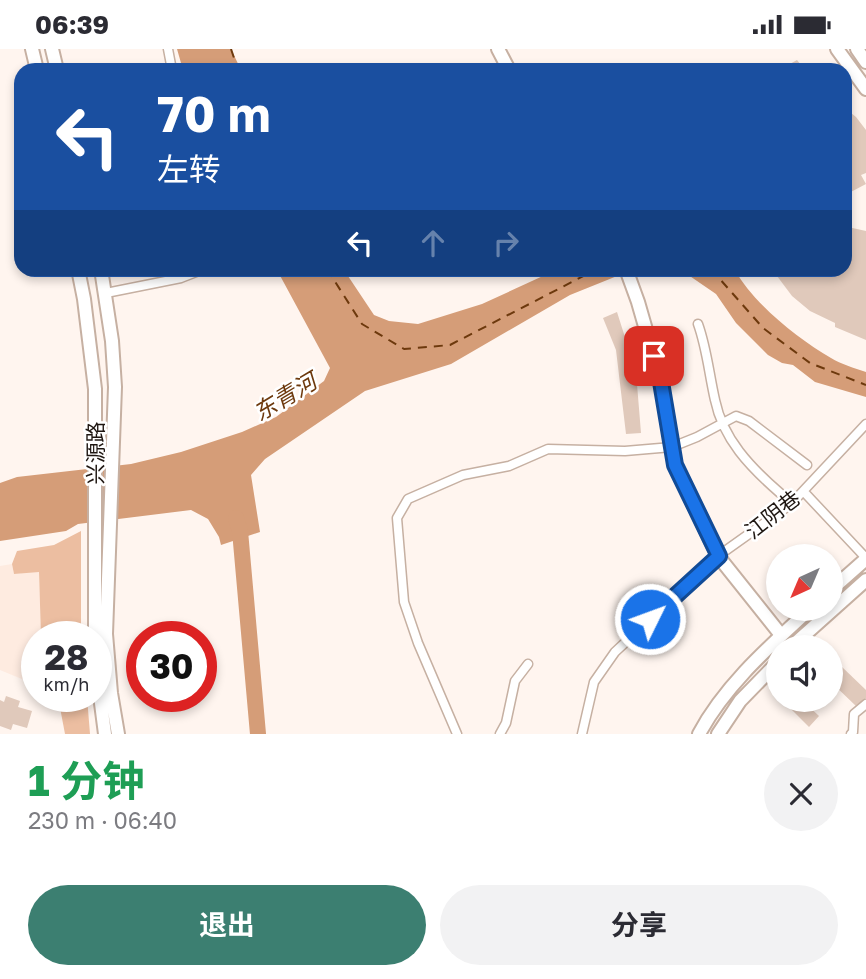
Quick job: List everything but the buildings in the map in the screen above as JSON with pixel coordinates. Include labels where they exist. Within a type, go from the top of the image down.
[{"type":"main road","points":[[857,49],[866,62]]},
{"type":"main road","points":[[852,70],[866,89]]},
{"type":"main road","name":"兴源路","points":[[80,277],[95,389],[95,621]]},
{"type":"main road","name":"兴源路","points":[[103,277],[115,387],[106,634],[118,734]]},
{"type":"main road","points":[[629,277],[661,382],[675,465],[719,556],[781,635],[797,621]]},
{"type":"main road","points":[[844,578],[866,558]]},
{"type":"main road","points":[[805,635],[866,580]]},
{"type":"main road","points":[[699,734],[731,688],[766,651]]},
{"type":"main road","points":[[718,734],[740,701],[766,674]]},
{"type":"main road","points":[[101,712],[104,734]]},
{"type":"street","points":[[106,293],[184,277]]},
{"type":"street","points":[[698,324],[722,423],[738,450],[780,493]]},
{"type":"street","points":[[457,734],[404,603],[397,518],[408,499],[463,475],[509,466],[548,449],[625,451],[672,447],[736,416],[749,421],[807,465]]},
{"type":"street","name":"江阴巷","points":[[582,734],[594,683],[615,652],[719,556],[791,504],[866,424]]},
{"type":"street","points":[[804,492],[866,558]]},
{"type":"street","points":[[500,734],[506,723],[515,681],[528,664]]},
{"type":"street","points":[[851,734],[854,714],[866,703]]},
{"type":"shaded area","points":[[177,49],[231,49],[238,63],[181,63]]},
{"type":"shaded area","points":[[281,277],[349,277],[374,315],[389,321],[418,324],[482,304],[541,277],[615,277],[570,295],[451,364],[365,391],[265,459],[251,475],[260,532],[221,545],[208,519],[191,510],[78,524],[66,531],[0,541],[0,483],[17,477],[131,464],[181,452],[242,432],[276,417],[324,381],[330,368]]},
{"type":"shaded area","points":[[691,277],[740,277],[753,295],[791,331],[835,360],[866,372],[866,397],[815,382],[793,365],[782,363],[768,355],[736,323],[716,294]]},
{"type":"shaded area","points":[[81,531],[81,621],[41,621],[39,572],[14,574],[12,564],[17,551],[54,545]]},
{"type":"shaded area","points":[[12,564],[14,574],[39,571],[41,621],[21,621],[21,679],[0,670],[0,566]]},
{"type":"shaded area","points":[[61,712],[88,712],[90,734],[65,734]]},
{"type":"waterway","points":[[236,518],[240,531],[258,734]]},
{"type":"ferry route","points":[[231,49],[236,63]]},
{"type":"ferry route","points":[[332,277],[362,324],[404,349],[450,345],[582,277]]},
{"type":"ferry route","points":[[718,277],[763,328],[810,363],[866,385]]},
{"type":"route","points":[[650,619],[719,556],[675,465],[654,356]]},
{"type":"water label","name":"东青河","points":[[285,397]]}]
